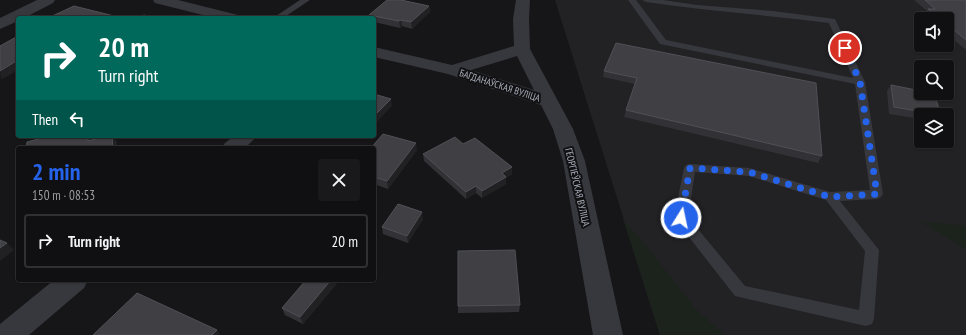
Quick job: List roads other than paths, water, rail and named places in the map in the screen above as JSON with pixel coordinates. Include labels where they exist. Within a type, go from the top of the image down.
[{"type":"street","points":[[0,24],[48,0]]},
{"type":"street","points":[[160,0],[225,16]]},
{"type":"street","name":"ГЕОРГІЕЎСКАЯ ВУЛІЦА","points":[[523,0],[521,19],[522,48],[563,129],[574,162],[608,335]]},
{"type":"street","name":"БАГДАНАЎСКАЯ ВУЛІЦА","points":[[453,70],[522,48]]},
{"type":"street","name":"БАГДАНАЎСКАЯ ВУЛІЦА","points":[[376,52],[453,70],[548,100]]},
{"type":"street","points":[[234,146],[244,138]]},
{"type":"street","points":[[8,335],[72,282]]},
{"type":"lane","points":[[281,16],[306,0]]},
{"type":"lane","points":[[632,0],[663,42],[860,82]]},
{"type":"lane","points":[[646,0],[698,7],[773,13],[832,21],[860,82],[877,194],[830,197],[749,172],[690,168],[681,218],[740,292],[866,319],[872,250],[830,197]]}]
